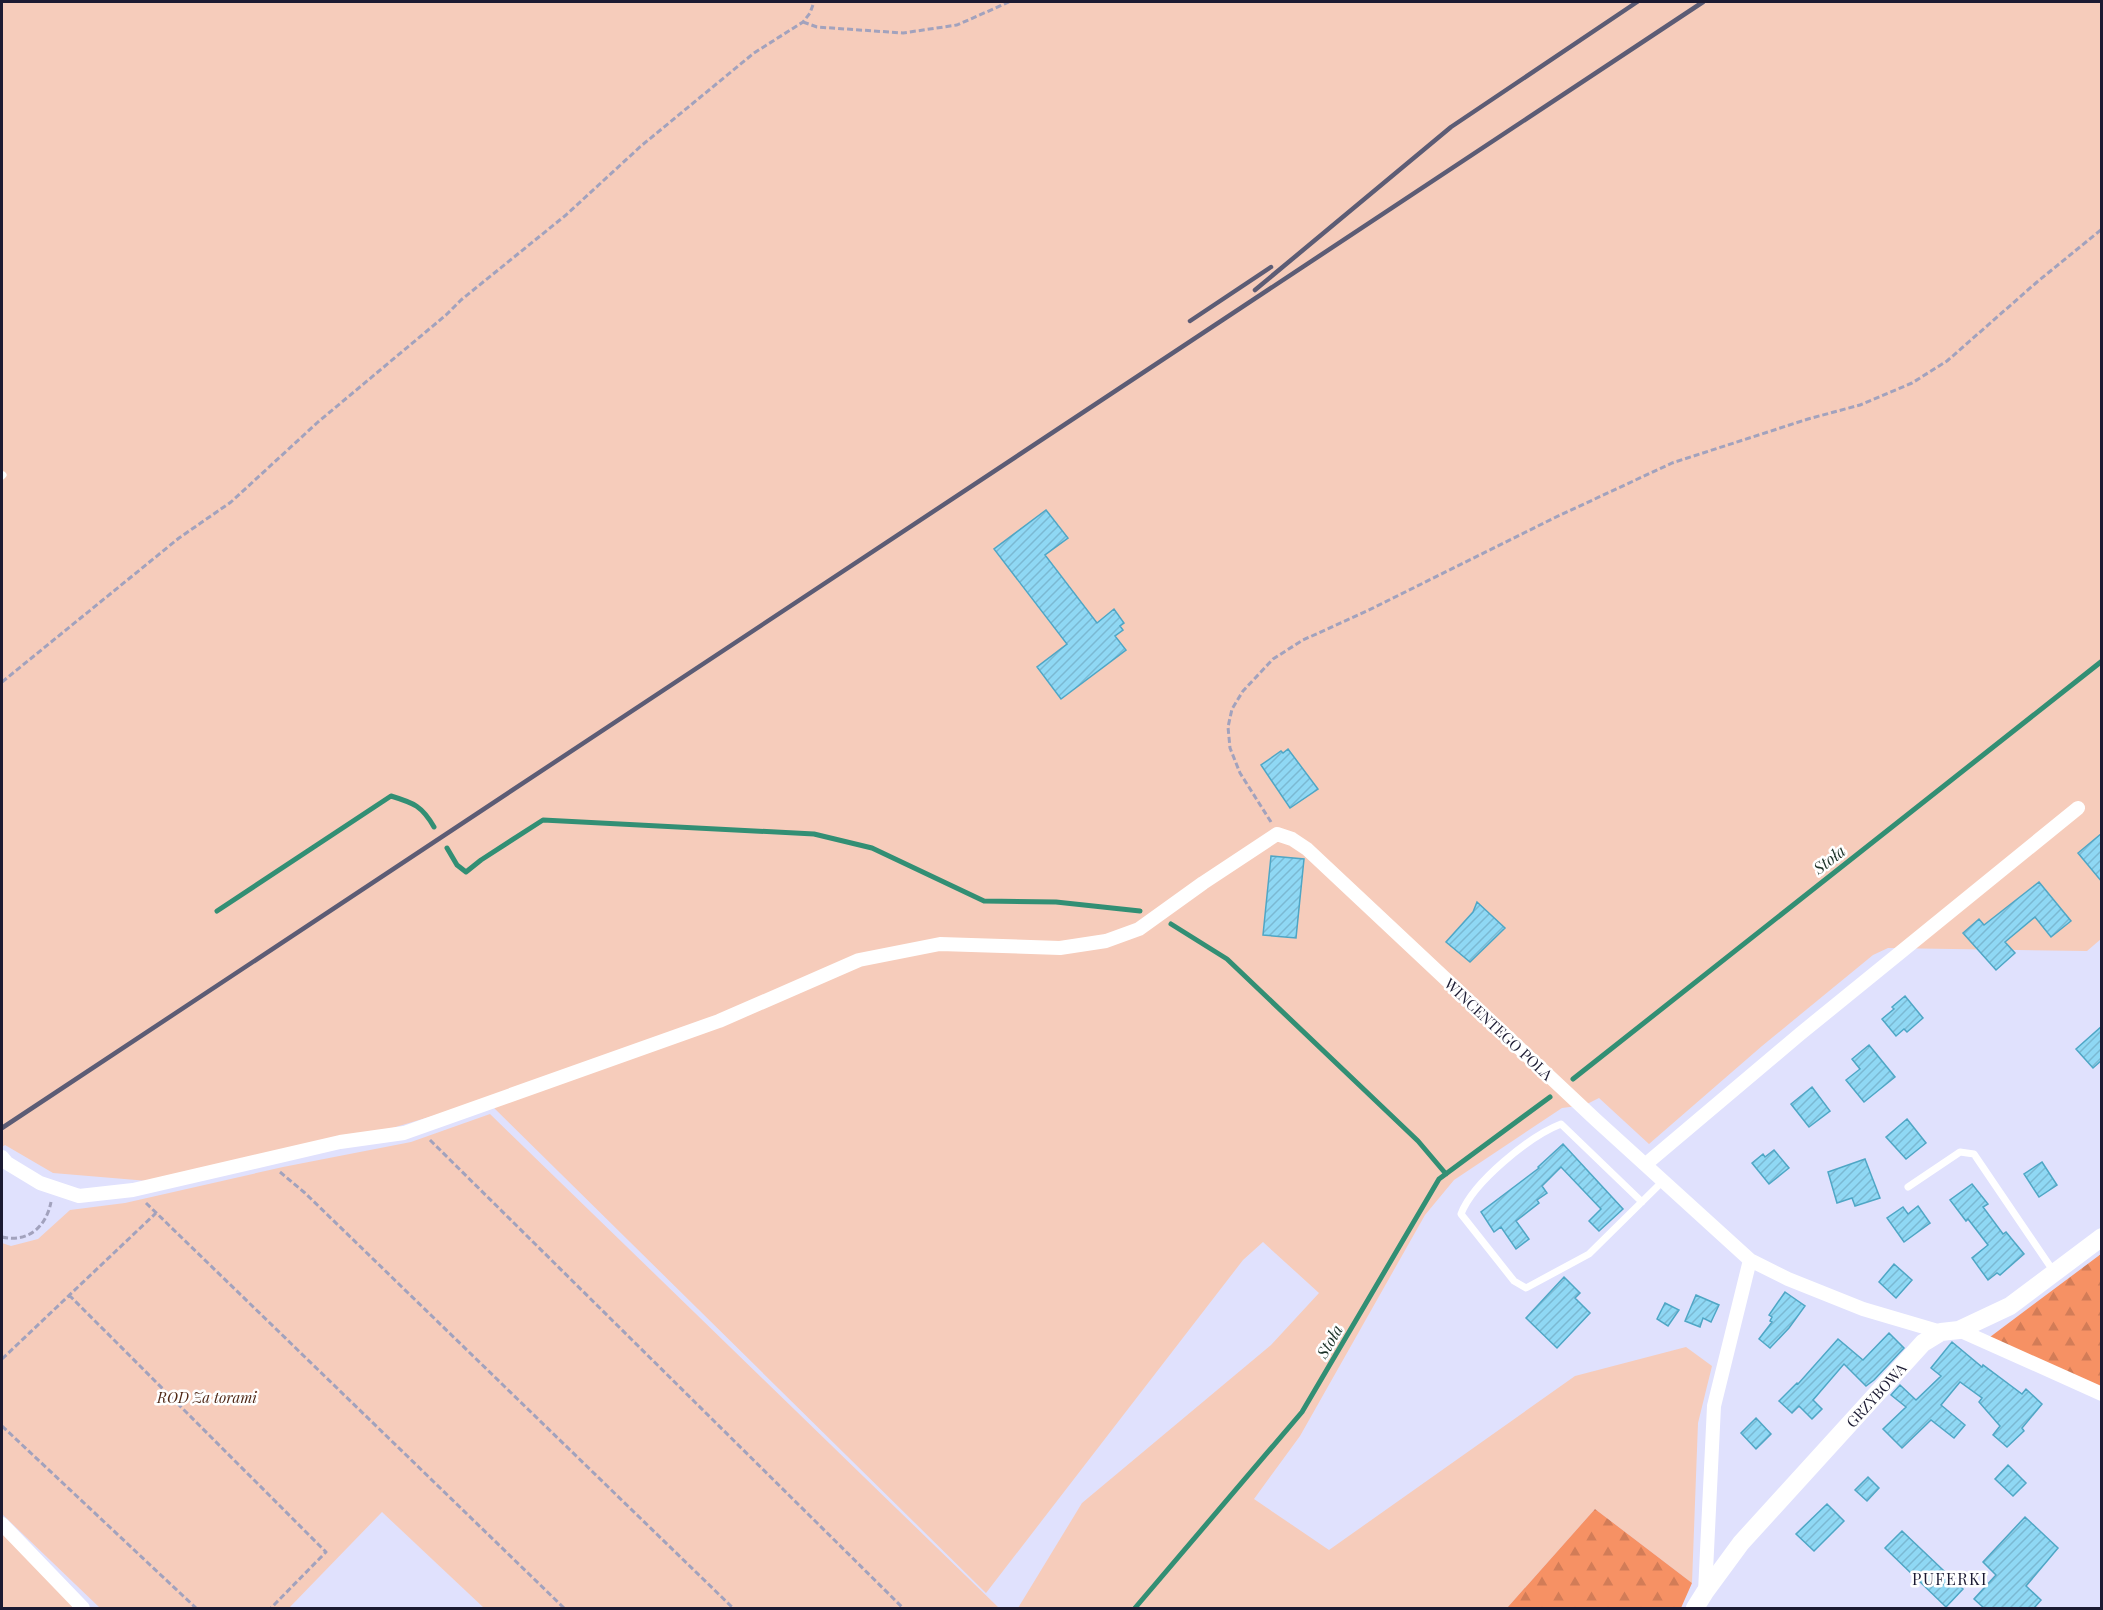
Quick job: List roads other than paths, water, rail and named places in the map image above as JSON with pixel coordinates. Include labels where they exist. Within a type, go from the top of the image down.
[{"type":"street","points":[[1646,1164],[1800,1034],[2078,808]]},
{"type":"street","name":"WINCENTEGO POLA","points":[[3,1162],[40,1184],[79,1196],[133,1190],[340,1142],[404,1133],[719,1021],[859,960],[940,944],[1060,948],[1106,941],[1139,929],[1277,834],[1292,839],[1307,849],[1596,1120],[1750,1260],[1788,1279],[1863,1309],[1950,1331],[2102,1394]]},
{"type":"street","name":"GRZYBOWA","points":[[1695,1608],[1741,1543],[1923,1343],[2010,1306],[2102,1237]]},
{"type":"street","points":[[1705,1592],[1714,1406],[1750,1260]]},
{"type":"street","points":[[2,1524],[83,1608]]},
{"type":"lane","points":[[1641,1202],[1561,1124],[1547,1129],[1503,1161],[1466,1202],[1461,1214],[1514,1281],[1526,1288],[1589,1254],[1664,1180]]},
{"type":"lane","points":[[1908,1187],[1960,1152],[1974,1154],[2055,1272]]},
{"type":"waterway","name":"Stoła","points":[[1573,1079],[2102,661]]},
{"type":"waterway","points":[[217,911],[391,796],[417,806],[434,827]]},
{"type":"waterway","points":[[447,848],[457,865],[466,872],[543,820],[814,834],[872,848],[984,901],[1056,902],[1140,911]]},
{"type":"waterway","points":[[1171,924],[1227,959],[1418,1141],[1446,1174]]},
{"type":"waterway","name":"Stoła","points":[[1135,1608],[1302,1412],[1439,1179],[1550,1097]]},
{"type":"railway","points":[[1255,290],[1451,127],[1637,2]]},
{"type":"railway","points":[[2,1128],[1703,2]]},
{"type":"railway","points":[[1190,321],[1271,267]]},
{"type":"district","name":"PUFERKI","points":[[1950,1578]]},
{"type":"park label","name":"ROD Za torami","points":[[207,1397]]}]
